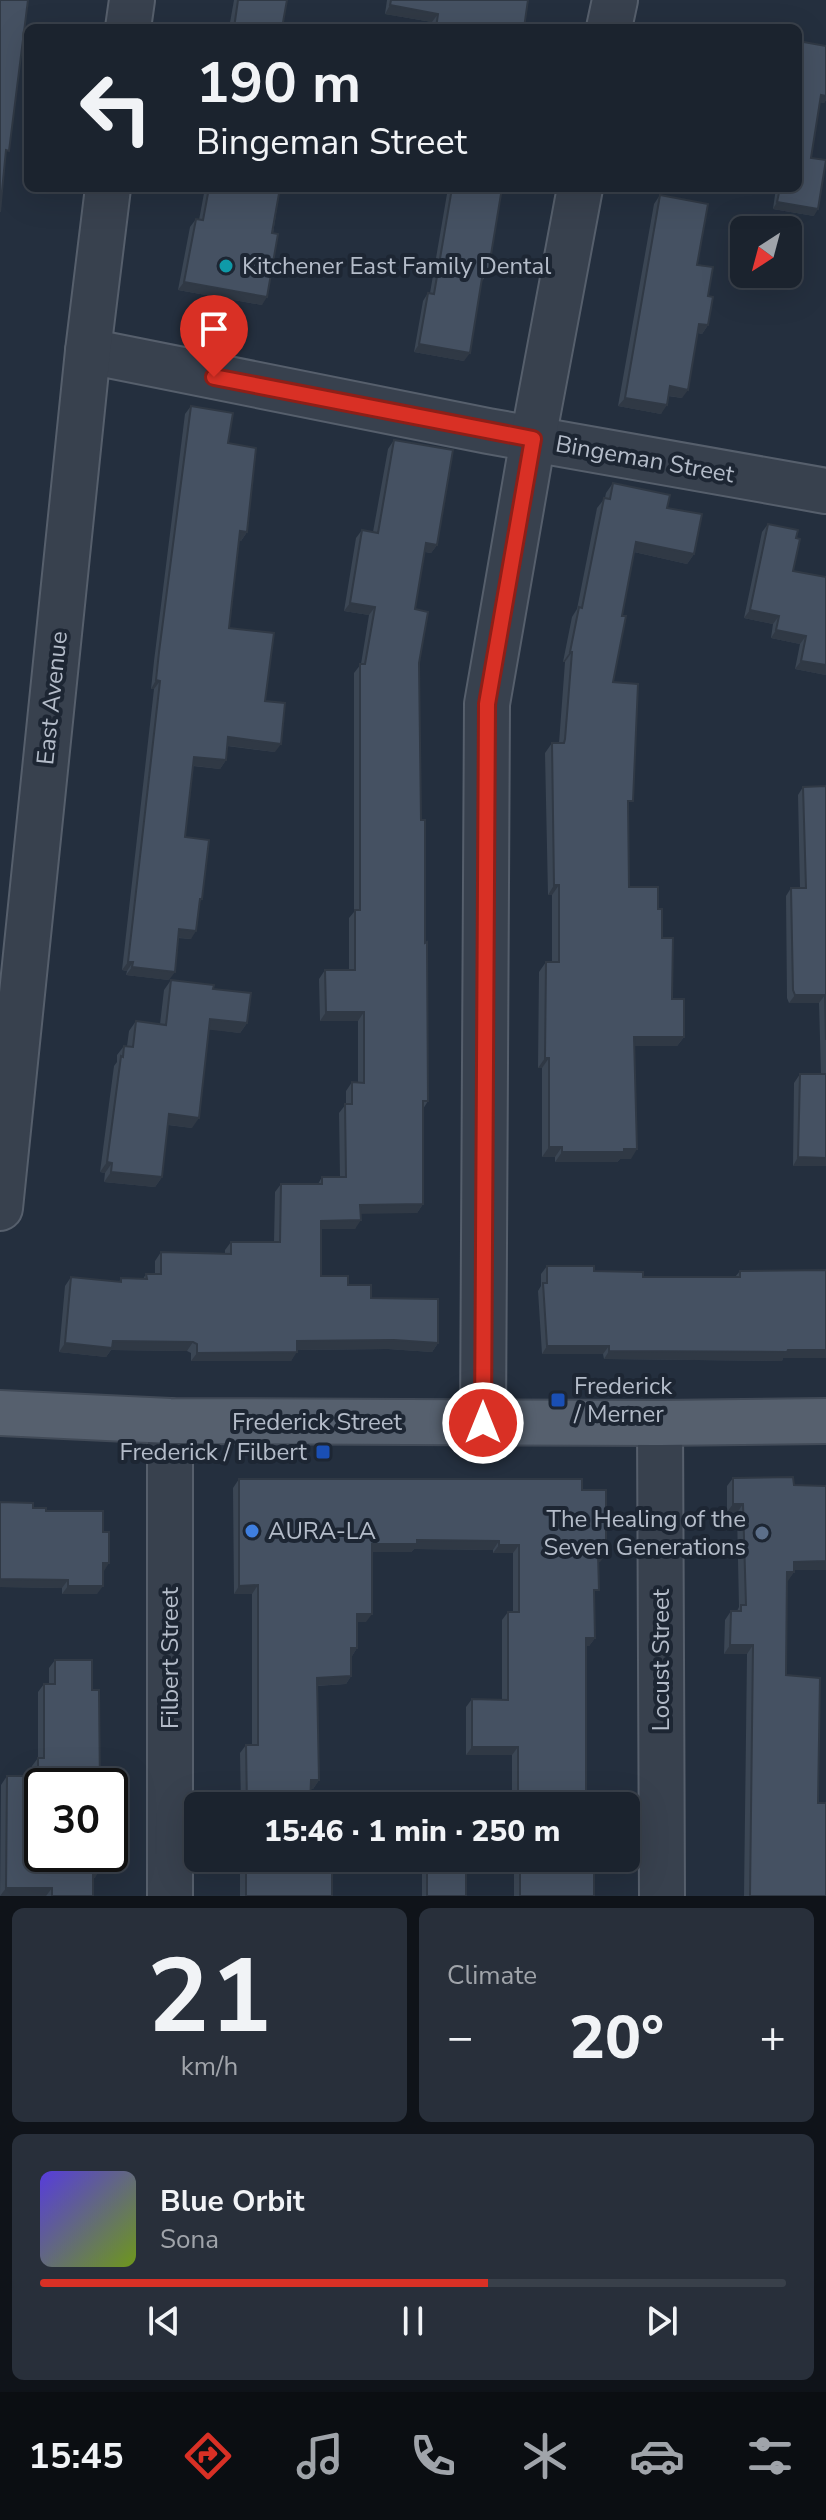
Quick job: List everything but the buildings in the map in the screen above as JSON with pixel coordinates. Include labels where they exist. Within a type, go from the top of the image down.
[{"type":"main road","name":"Frederick Street","points":[[0,1413],[170,1421],[826,1421]]},
{"type":"street","points":[[129,24],[132,0]]},
{"type":"street","points":[[610,24],[615,0]]},
{"type":"street","name":"East Avenue","points":[[0,1208],[88,351],[108,192]]},
{"type":"street","points":[[483,1423],[487,704],[579,192]]},
{"type":"street","name":"Bingeman Street","points":[[88,351],[533,439],[826,491]]},
{"type":"street","name":"Filbert Street","points":[[170,1421],[170,1896]]},
{"type":"street","name":"Locust Street","points":[[660,1423],[662,1896]]},
{"type":"place","name":"Kitchener East Family Dental","points":[[226,266]]},
{"type":"place","name":"Frederick / Merner","points":[[558,1400]]},
{"type":"place","name":"Frederick / Filbert","points":[[323,1452]]},
{"type":"place","name":"AURA-LA","points":[[252,1531]]},
{"type":"place","name":"The Healing of the Seven Generations","points":[[762,1533]]},
{"type":"route","points":[[214,377],[533,439],[487,704],[483,1423]]}]
